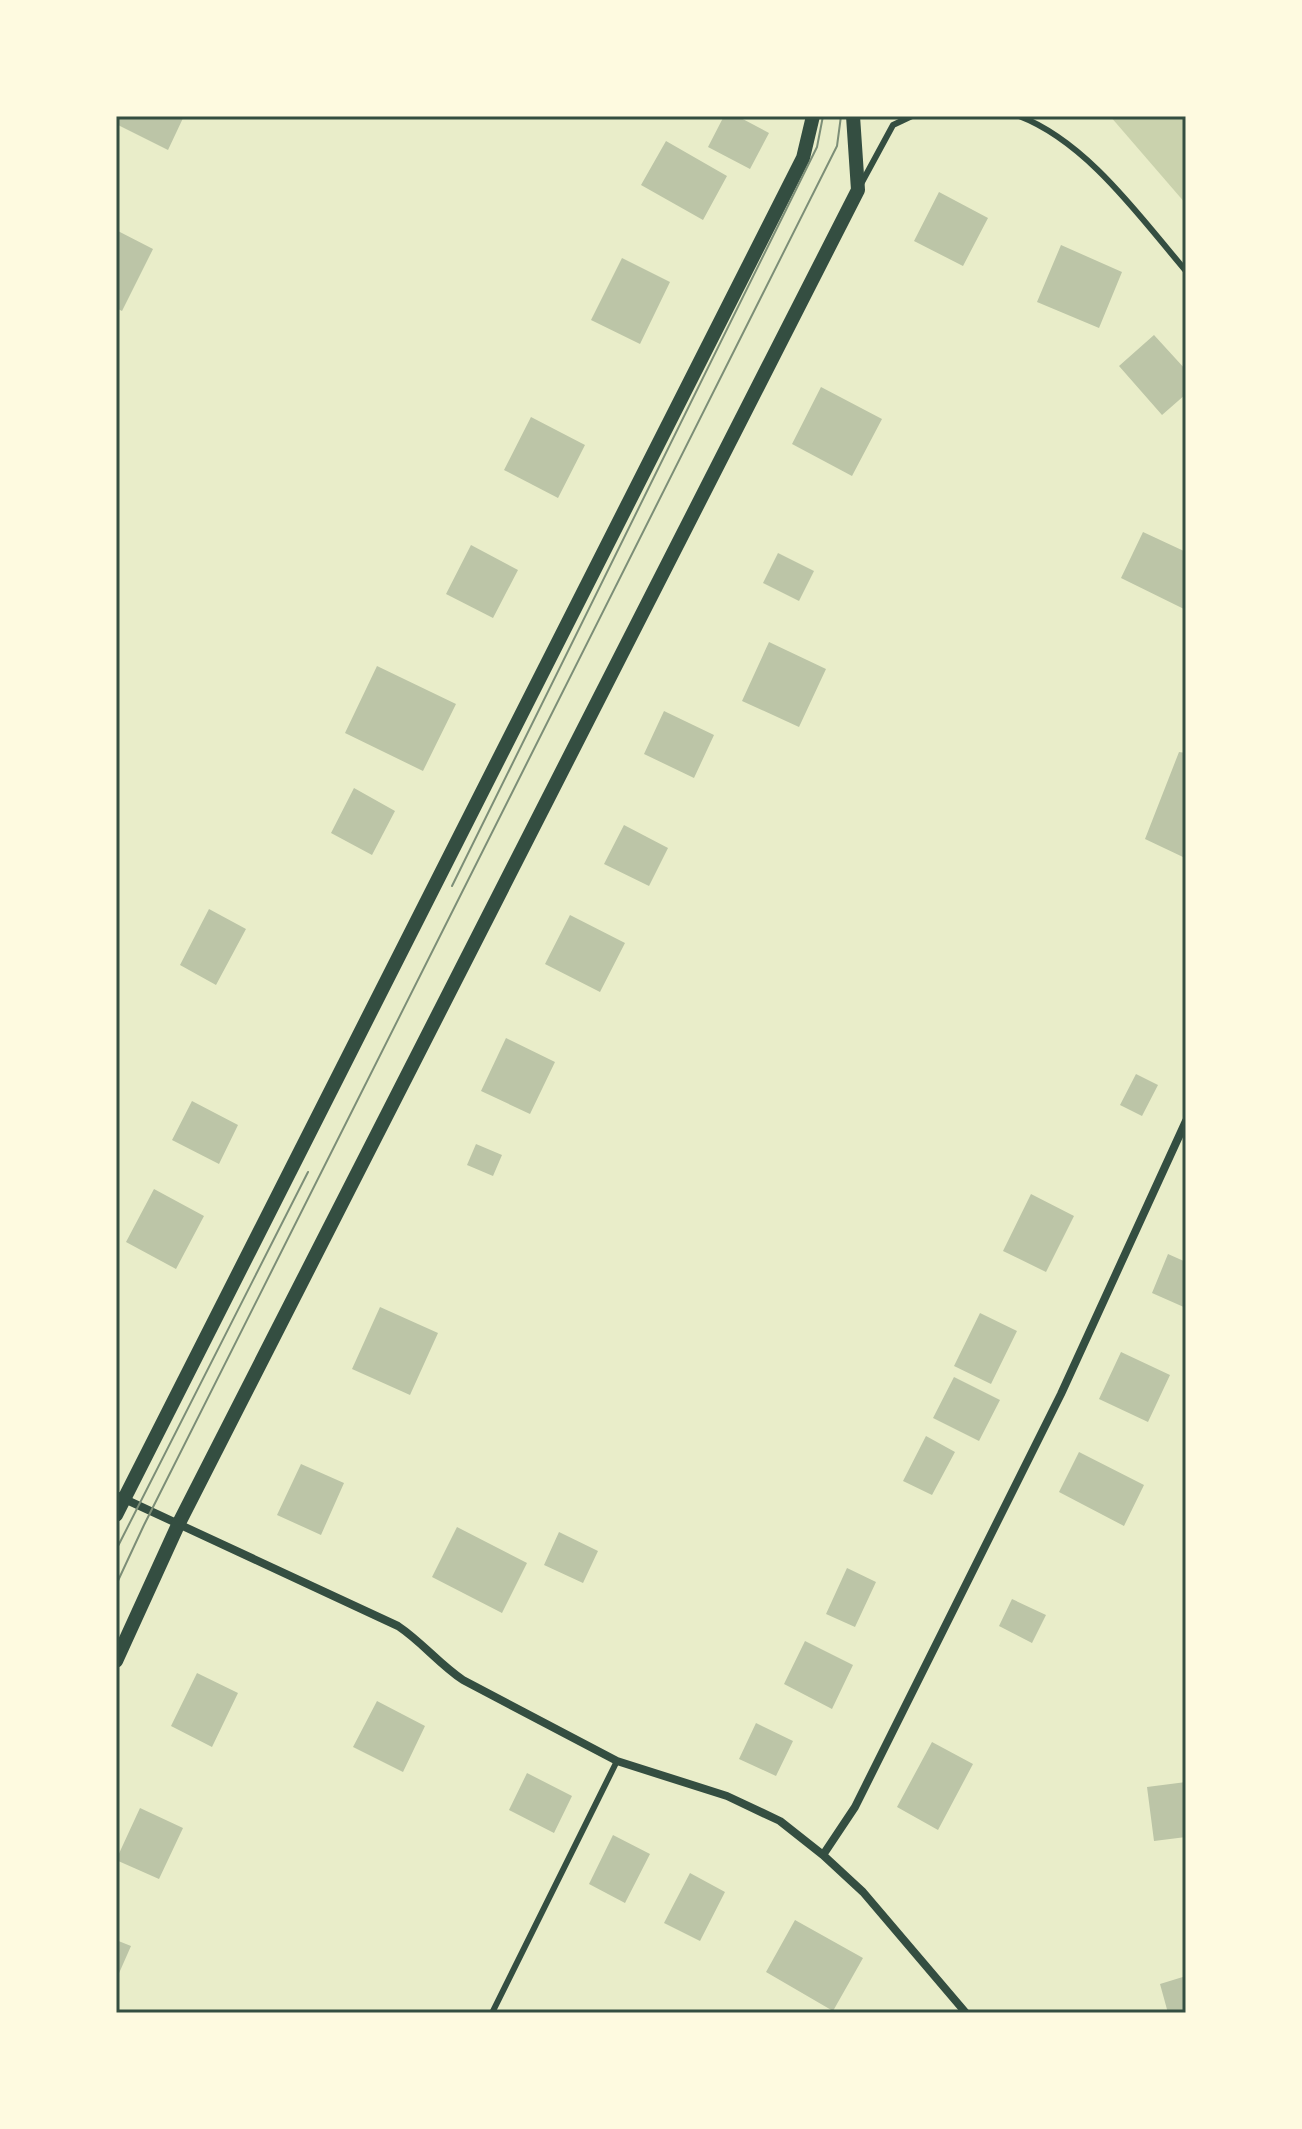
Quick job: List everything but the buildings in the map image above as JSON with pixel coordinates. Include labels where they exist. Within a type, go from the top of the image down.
[{"type":"street","points":[[116,1515],[120,1497],[803,158],[813,116]]},
{"type":"street","points":[[116,1661],[178,1525],[858,190],[853,116]]},
{"type":"street","points":[[823,1855],[855,1807],[1061,1394],[1186,1121]]},
{"type":"street","points":[[120,1497],[398,1626],[463,1680],[617,1761],[727,1796],[780,1821],[863,1892],[966,2013]]},
{"type":"lane","points":[[858,190],[893,125],[912,116]]},
{"type":"lane","points":[[1019,116],[1041,125],[1085,160],[1117,190],[1186,271]]},
{"type":"lane","points":[[492,2013],[617,1761]]},
{"type":"green space","points":[[1110,116],[1186,116],[1186,204]]},
{"type":"tram line","points":[[452,886],[817,147],[823,116]]},
{"type":"tram line","points":[[116,1585],[837,146],[841,116]]},
{"type":"tram line","points":[[116,1550],[308,1172]]}]
